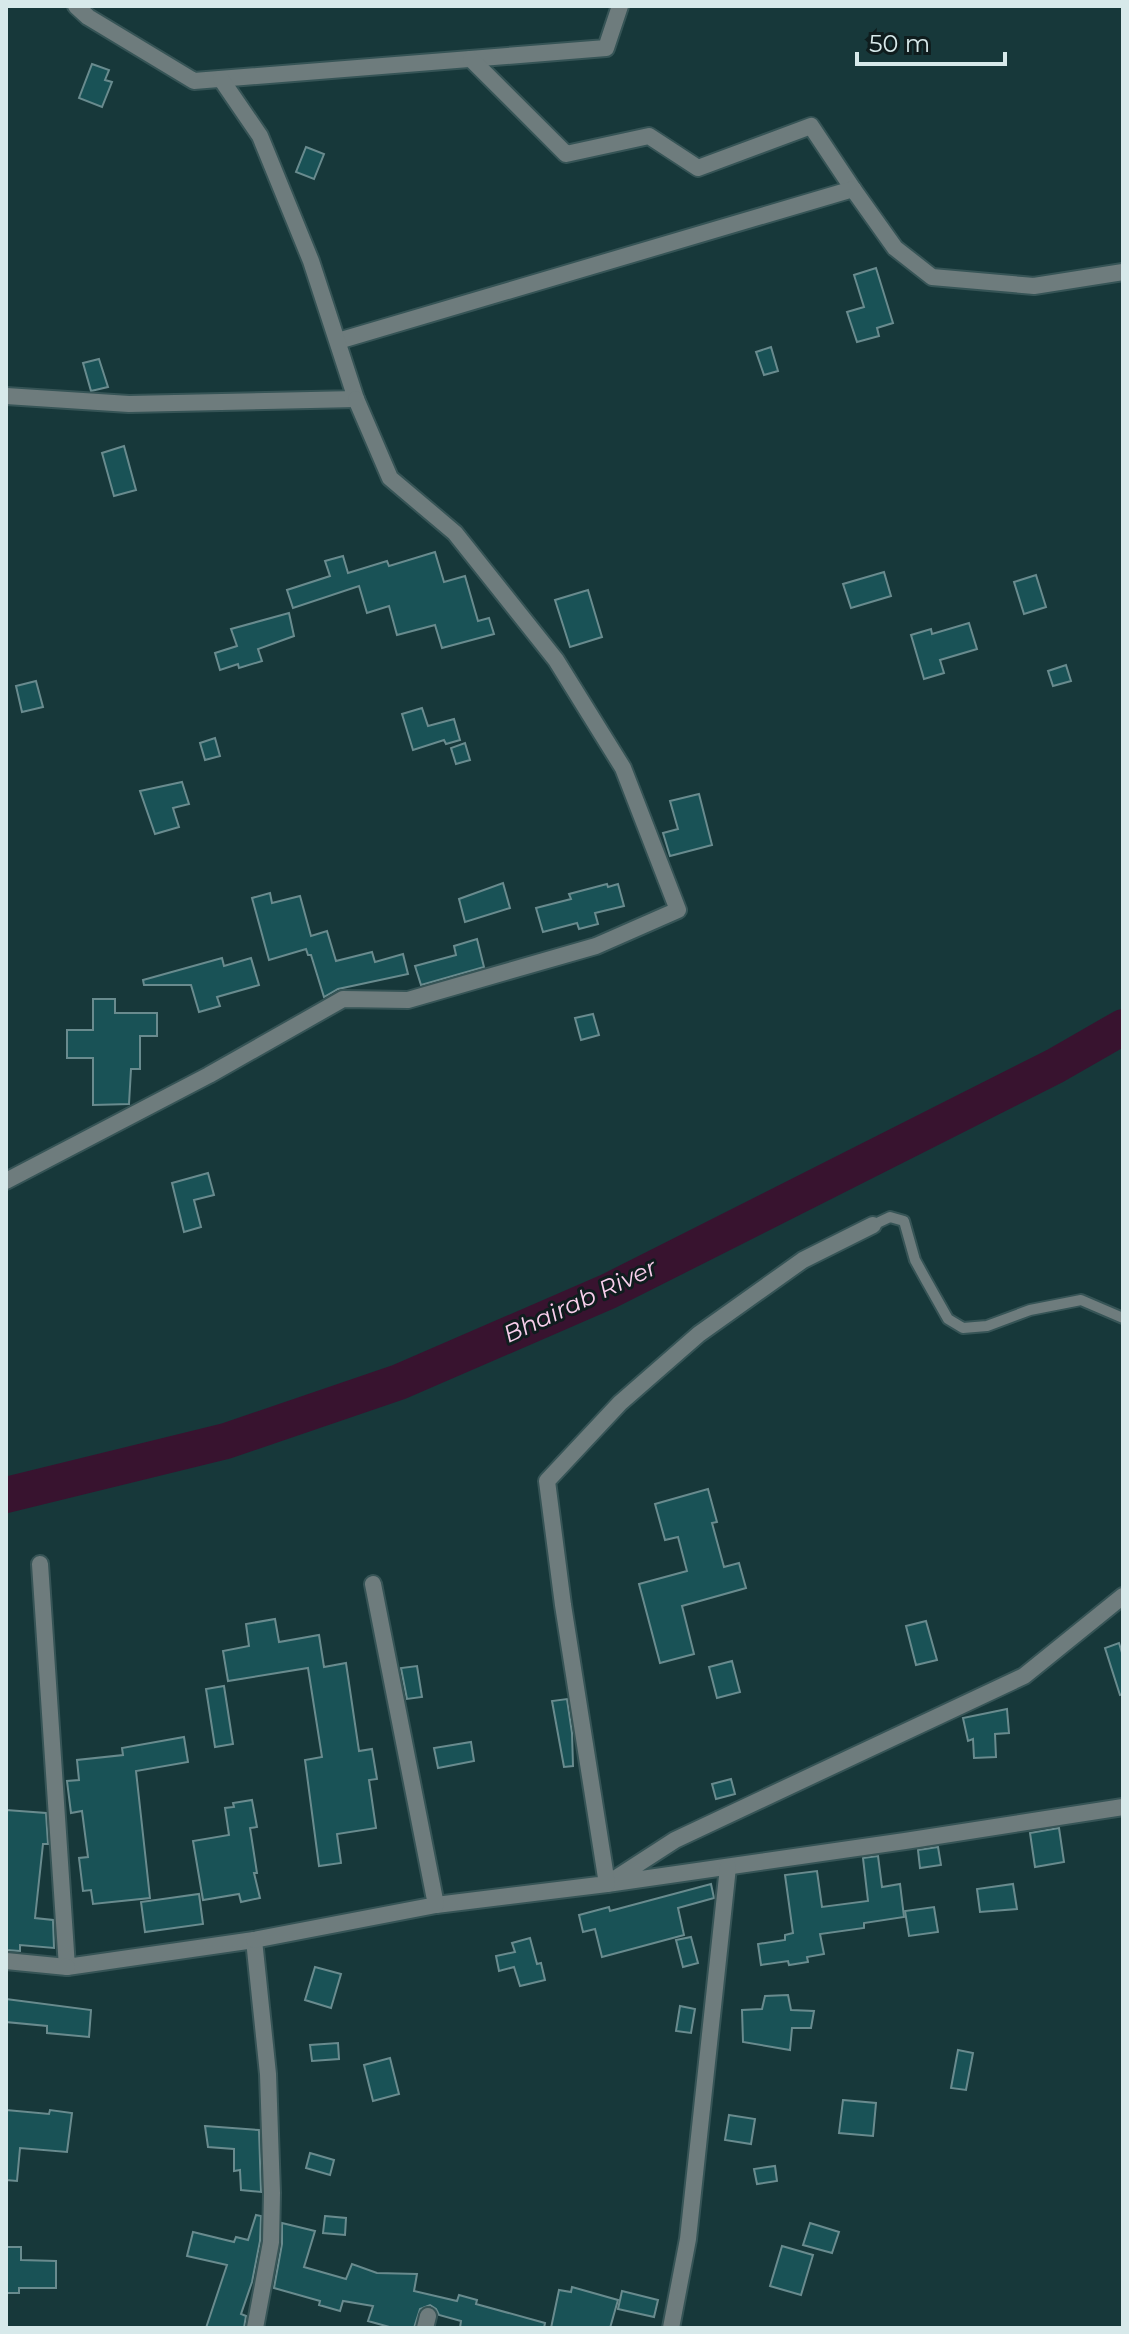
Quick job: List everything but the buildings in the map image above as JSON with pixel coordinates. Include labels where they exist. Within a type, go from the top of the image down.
[{"type":"street","points":[[76,6],[88,17],[194,81],[606,48],[620,6]]},
{"type":"street","points":[[471,59],[566,154],[649,136],[698,168],[811,126],[895,248],[932,277],[1034,286],[1123,272]]},
{"type":"street","points":[[6,1181],[209,1075],[343,999],[408,1000],[596,946],[678,910],[623,768],[556,660],[455,533],[390,478],[356,399],[311,261],[260,136],[221,79]]},
{"type":"street","points":[[338,341],[853,189]]},
{"type":"street","points":[[6,396],[129,404],[356,399]]},
{"type":"street","points":[[607,1884],[563,1605],[547,1481],[620,1403],[699,1334],[803,1260],[873,1225]]},
{"type":"street","points":[[40,1564],[67,1967]]},
{"type":"street","points":[[373,1584],[436,1905]]},
{"type":"street","points":[[607,1884],[675,1840],[1024,1676],[1123,1596]]},
{"type":"street","points":[[6,1961],[67,1967],[254,1940],[436,1905],[728,1867],[1123,1807]]},
{"type":"street","points":[[671,2328],[688,2239],[728,1867]]},
{"type":"street","points":[[254,1940],[268,2074],[272,2193],[271,2242],[255,2328]]},
{"type":"lane","points":[[873,1225],[890,1217],[904,1221],[915,1260],[948,1319],[963,1328],[987,1326],[1030,1310],[1081,1300],[1123,1318]]},
{"type":"waterway","name":"Bhairab River","points":[[6,1495],[226,1441],[399,1382],[609,1291],[1055,1066],[1123,1027]]}]
